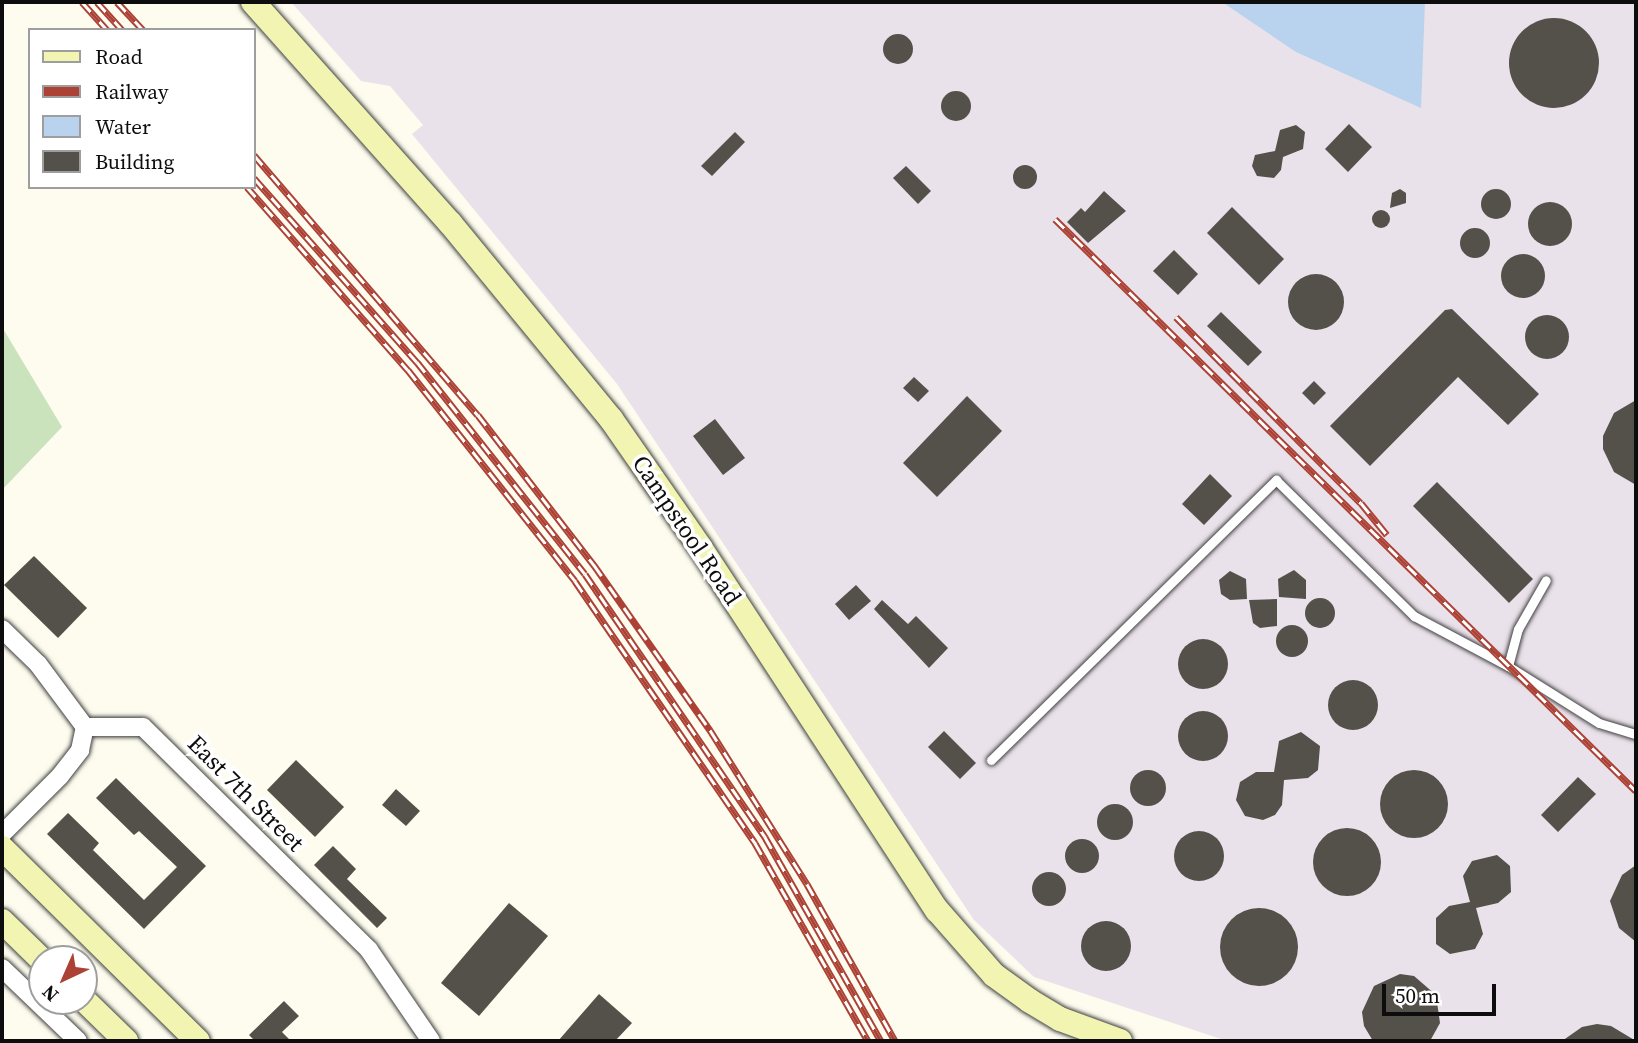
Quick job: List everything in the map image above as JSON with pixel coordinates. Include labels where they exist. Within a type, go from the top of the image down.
[{"type":"main road","name":"Campstool Road","points":[[253,2],[450,223],[611,419],[700,547],[937,911],[994,975],[1030,1002],[1060,1019],[1120,1041]]},
{"type":"main road","points":[[2,848],[198,1041]]},
{"type":"main road","points":[[2,921],[28,946]]},
{"type":"main road","points":[[98,1014],[126,1041]]},
{"type":"street","points":[[2,629],[38,664],[85,727],[80,750],[60,776],[2,834]]},
{"type":"street","name":"East 7th Street","points":[[85,727],[143,727],[369,950],[431,1041]]},
{"type":"street","points":[[2,968],[78,1041]]},
{"type":"lane","points":[[990,760],[1276,480],[1414,616],[1508,666],[1599,723],[1636,734]]},
{"type":"lane","points":[[1508,666],[1518,629],[1546,580]]},
{"type":"shaded area","points":[[291,2],[1636,2],[1636,1041],[1227,1041],[1034,977],[974,920],[617,384],[412,134],[423,125],[390,86],[361,81]]},
{"type":"green space","points":[[2,327],[62,427],[2,490]]},
{"type":"water","points":[[1222,2],[1425,2],[1421,108],[1296,52]]},
{"type":"building","points":[[1554,18],[1571,22],[1586,31],[1595,46],[1599,63],[1595,80],[1586,95],[1571,104],[1554,108],[1537,104],[1522,95],[1513,80],[1509,63],[1513,46],[1522,31],[1537,22]]},
{"type":"building","points":[[898,34],[909,38],[913,49],[909,60],[898,64],[887,60],[883,49],[887,38]]},
{"type":"building","points":[[956,91],[967,95],[971,106],[967,117],[956,121],[945,117],[941,106],[945,95]]},
{"type":"building","points":[[1349,124],[1372,147],[1348,172],[1325,149]]},
{"type":"building","points":[[1296,125],[1305,132],[1303,149],[1283,157],[1281,170],[1274,178],[1257,176],[1252,166],[1255,155],[1275,151],[1280,130]]},
{"type":"building","points":[[735,132],[745,142],[712,176],[701,166]]},
{"type":"building","points":[[1025,165],[1034,168],[1037,177],[1034,186],[1025,189],[1016,186],[1013,177],[1016,168]]},
{"type":"building","points":[[906,166],[931,191],[918,204],[893,178]]},
{"type":"building","points":[[1400,189],[1406,193],[1406,203],[1390,208],[1392,193]]},
{"type":"building","points":[[1496,189],[1507,193],[1511,204],[1507,215],[1496,219],[1485,215],[1481,204],[1485,193]]},
{"type":"building","points":[[1104,191],[1126,211],[1088,243],[1067,222],[1081,208],[1085,212]]},
{"type":"building","points":[[1550,202],[1565,209],[1572,224],[1565,239],[1550,246],[1535,239],[1528,224],[1535,209]]},
{"type":"building","points":[[1232,207],[1284,259],[1259,285],[1207,233]]},
{"type":"building","points":[[1377,210],[1385,210],[1390,219],[1388,226],[1377,228],[1372,223],[1372,215]]},
{"type":"building","points":[[1475,228],[1486,232],[1490,243],[1486,254],[1475,258],[1464,254],[1460,243],[1464,232]]},
{"type":"building","points":[[1174,250],[1198,274],[1178,295],[1153,271]]},
{"type":"building","points":[[1523,254],[1538,261],[1545,276],[1538,291],[1523,298],[1508,291],[1501,276],[1508,261]]},
{"type":"building","points":[[1310,274],[1322,274],[1332,278],[1340,286],[1344,302],[1340,318],[1332,326],[1322,330],[1310,330],[1300,326],[1292,318],[1288,308],[1288,296],[1292,286],[1300,278]]},
{"type":"building","points":[[1452,309],[1539,394],[1508,425],[1458,377],[1370,466],[1330,426],[1445,310]]},
{"type":"building","points":[[1221,312],[1262,352],[1248,366],[1207,326]]},
{"type":"building","points":[[1547,315],[1562,322],[1569,337],[1562,352],[1547,359],[1532,352],[1525,337],[1532,322]]},
{"type":"building","points":[[914,377],[929,391],[918,402],[903,388]]},
{"type":"building","points":[[1314,381],[1326,393],[1314,405],[1302,393]]},
{"type":"building","points":[[967,396],[1002,431],[937,497],[903,463]]},
{"type":"building","points":[[1636,400],[1636,485],[1614,472],[1603,449],[1603,436],[1614,413]]},
{"type":"building","points":[[715,419],[745,458],[723,475],[693,436]]},
{"type":"building","points":[[1210,474],[1232,496],[1204,525],[1182,504]]},
{"type":"building","points":[[1437,482],[1533,579],[1509,603],[1413,506]]},
{"type":"building","points":[[34,556],[87,608],[58,638],[4,585]]},
{"type":"building","points":[[1294,570],[1306,580],[1306,599],[1279,597],[1278,579]]},
{"type":"building","points":[[1230,571],[1246,579],[1247,599],[1230,600],[1221,594],[1219,580]]},
{"type":"building","points":[[856,585],[871,601],[849,620],[835,604]]},
{"type":"building","points":[[1320,598],[1331,602],[1335,613],[1331,624],[1320,628],[1309,624],[1305,613],[1309,602]]},
{"type":"building","points":[[1277,599],[1277,626],[1260,628],[1253,623],[1249,600]]},
{"type":"building","points":[[882,600],[908,624],[916,616],[948,648],[929,668],[874,609]]},
{"type":"building","points":[[1292,625],[1303,630],[1308,641],[1303,652],[1292,657],[1281,652],[1276,641],[1281,630]]},
{"type":"building","points":[[1203,639],[1221,646],[1228,664],[1221,682],[1203,689],[1185,682],[1178,664],[1185,646]]},
{"type":"building","points":[[1353,680],[1371,687],[1378,705],[1371,723],[1353,730],[1335,723],[1328,705],[1335,687]]},
{"type":"building","points":[[1203,711],[1221,718],[1228,736],[1221,754],[1203,761],[1185,754],[1178,736],[1185,718]]},
{"type":"building","points":[[944,731],[976,763],[960,779],[928,747]]},
{"type":"building","points":[[1301,732],[1320,746],[1318,770],[1308,778],[1284,780],[1282,805],[1275,815],[1263,820],[1245,816],[1236,800],[1240,782],[1256,772],[1274,772],[1279,741]]},
{"type":"building","points":[[296,760],[344,807],[315,837],[267,790]]},
{"type":"building","points":[[1148,770],[1161,775],[1166,788],[1161,801],[1148,806],[1135,801],[1130,788],[1135,775]]},
{"type":"building","points":[[1421,770],[1442,785],[1448,797],[1446,817],[1438,828],[1421,838],[1407,838],[1390,828],[1382,817],[1380,797],[1390,780],[1401,772]]},
{"type":"building","points":[[1578,777],[1596,794],[1558,832],[1541,815]]},
{"type":"building","points":[[116,778],[206,866],[144,929],[47,834],[68,813],[99,843],[93,850],[144,900],[177,867],[139,831],[134,835],[96,798]]},
{"type":"building","points":[[396,789],[420,811],[406,826],[382,805]]},
{"type":"building","points":[[1115,804],[1128,809],[1133,822],[1128,835],[1115,840],[1102,835],[1097,822],[1102,809]]},
{"type":"building","points":[[1354,828],[1375,843],[1381,855],[1379,875],[1371,886],[1354,896],[1340,896],[1323,886],[1315,875],[1313,855],[1323,838],[1334,830]]},
{"type":"building","points":[[1199,831],[1217,838],[1224,856],[1217,874],[1199,881],[1181,874],[1174,856],[1181,838]]},
{"type":"building","points":[[1082,839],[1094,844],[1099,856],[1094,868],[1082,873],[1070,868],[1065,856],[1070,844]]},
{"type":"building","points":[[333,846],[356,869],[347,879],[387,918],[377,928],[314,865]]},
{"type":"building","points":[[1497,855],[1510,866],[1511,892],[1498,903],[1476,908],[1483,934],[1475,949],[1450,954],[1436,944],[1436,918],[1449,906],[1470,902],[1463,876],[1472,861]]},
{"type":"building","points":[[1636,865],[1636,942],[1619,928],[1610,901],[1622,875]]},
{"type":"building","points":[[1049,872],[1061,877],[1066,889],[1061,901],[1049,906],[1037,901],[1032,889],[1037,877]]},
{"type":"building","points":[[509,903],[548,936],[479,1016],[441,983]]},
{"type":"building","points":[[1251,908],[1267,908],[1281,914],[1292,925],[1298,939],[1298,955],[1292,969],[1281,980],[1267,986],[1251,986],[1237,980],[1226,969],[1220,955],[1220,939],[1226,925],[1237,914]]},
{"type":"building","points":[[1106,921],[1124,928],[1131,946],[1124,964],[1106,971],[1088,964],[1081,946],[1088,928]]},
{"type":"building","points":[[1400,974],[1414,976],[1436,995],[1440,1023],[1430,1041],[1373,1041],[1364,1026],[1362,1012],[1374,986]]},
{"type":"building","points":[[599,994],[632,1023],[615,1041],[558,1041]]},
{"type":"building","points":[[284,1001],[299,1016],[282,1032],[291,1041],[255,1041],[249,1035]]},
{"type":"building","points":[[1597,1024],[1611,1026],[1636,1041],[1562,1041],[1582,1027]]},
{"type":"railway","points":[[82,2],[105,28]]},
{"type":"railway","points":[[97,2],[120,28]]},
{"type":"railway","points":[[117,2],[141,28]]},
{"type":"railway","points":[[256,157],[478,415],[594,565],[710,730],[807,884],[895,1041]]},
{"type":"railway","points":[[256,180],[417,362],[585,574],[765,837],[881,1041]]},
{"type":"railway","points":[[249,189],[408,370],[575,581],[755,843],[868,1041]]},
{"type":"railway","points":[[1055,219],[1636,791]]},
{"type":"railway","points":[[1176,317],[1361,503],[1387,535]]}]
